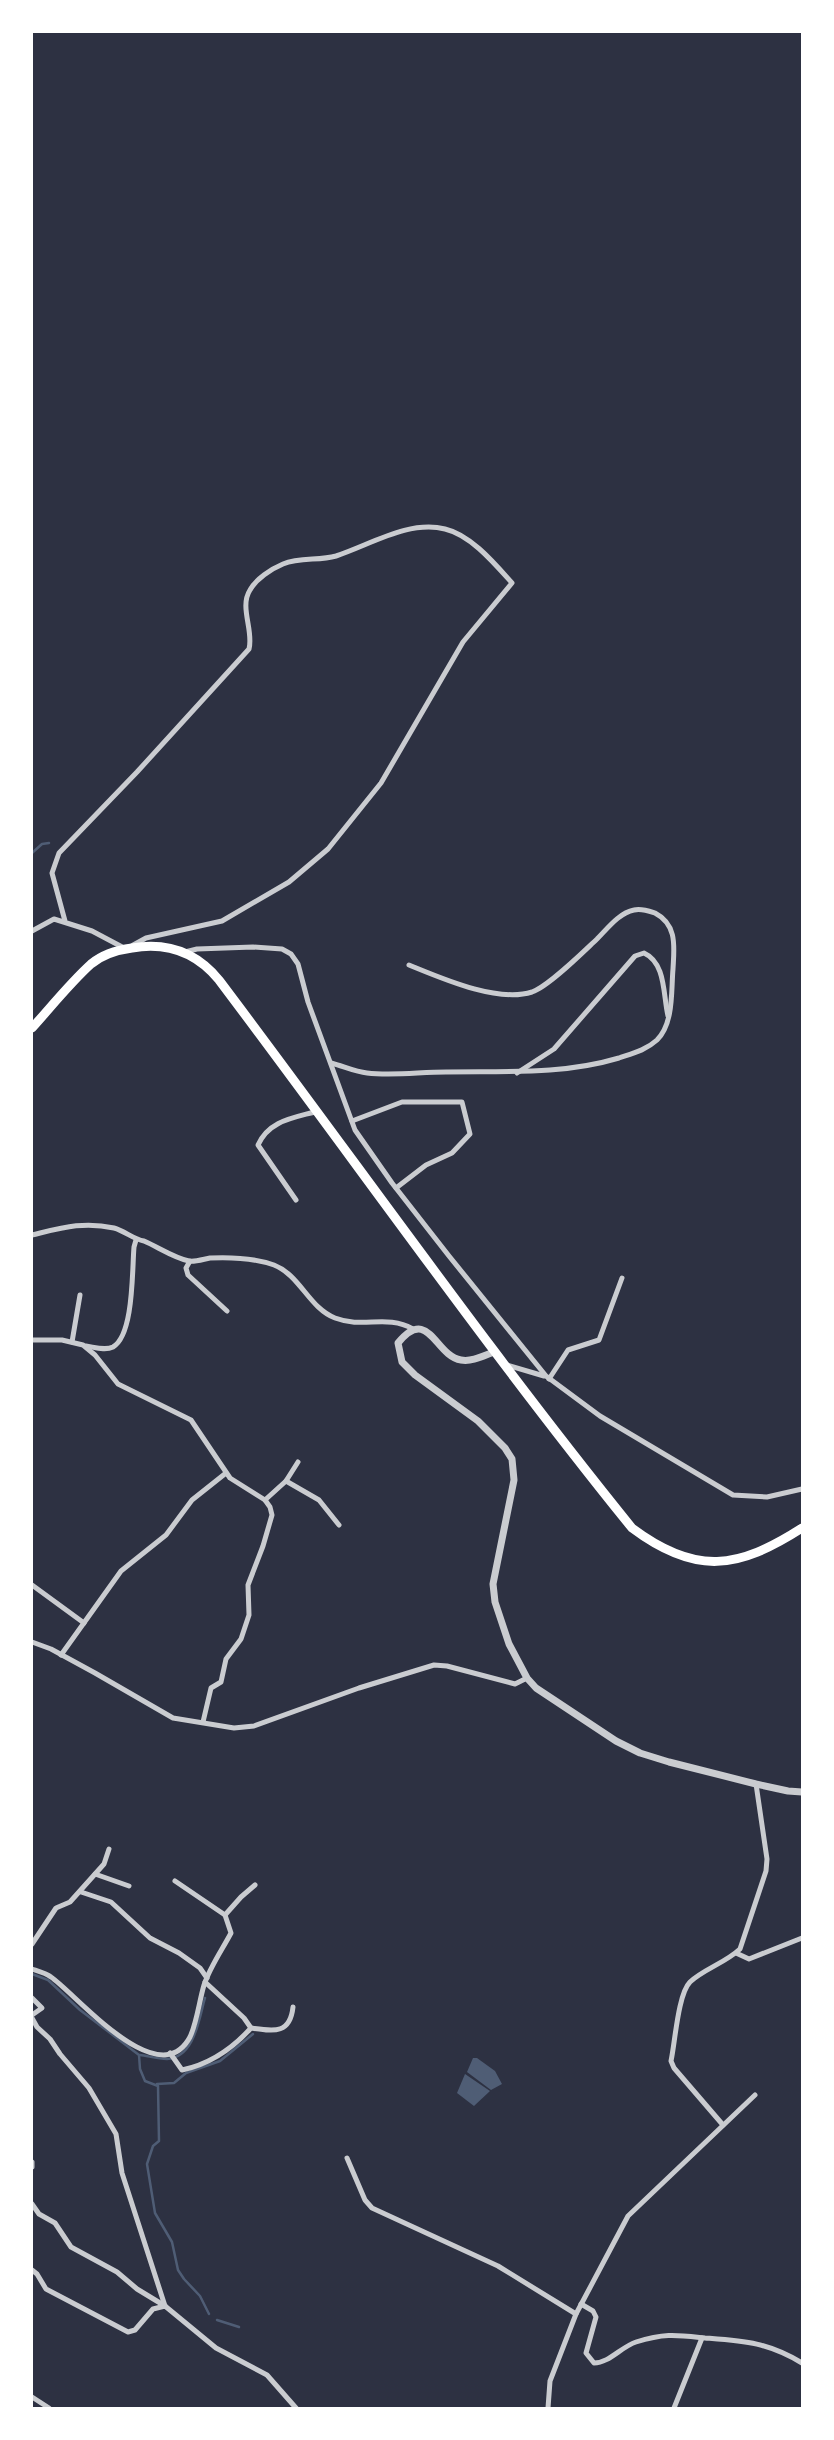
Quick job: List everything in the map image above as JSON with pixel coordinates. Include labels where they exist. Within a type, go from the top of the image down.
[{"type":"main road","points":[[32,1028],[92,963],[108,953],[149,945],[185,952],[209,968],[318,1111],[494,1352],[632,1528],[653,1544],[674,1554],[697,1560],[724,1562],[774,1546],[803,1528]]},
{"type":"street","points":[[32,932],[54,919],[92,931],[126,949],[146,938],[222,920],[289,882],[328,849],[381,783],[463,642],[512,583],[497,565],[471,543],[444,529],[425,528],[384,537],[334,556],[292,561],[262,577],[247,594],[251,641],[249,649],[59,853],[52,873],[65,921]]},
{"type":"street","points":[[331,1063],[366,1073],[517,1073],[573,1070],[645,1050],[659,1038],[668,1017],[675,941],[664,919],[646,910],[634,910],[623,914],[562,971],[533,992],[492,992],[409,965]]},
{"type":"street","points":[[185,952],[197,949],[253,947],[282,949],[291,954],[298,964],[308,1002],[355,1130],[396,1188],[547,1377],[600,1416],[733,1495],[767,1497],[803,1489]]},
{"type":"street","points":[[517,1073],[554,1049],[635,956],[644,953],[653,957],[659,966],[668,1017]]},
{"type":"street","points":[[352,1121],[402,1102],[462,1102],[470,1134],[452,1153],[426,1165],[396,1188]]},
{"type":"street","points":[[296,1200],[258,1145],[263,1134],[278,1122],[318,1111]]},
{"type":"street","points":[[32,1235],[82,1223],[118,1229],[136,1240],[145,1241],[190,1261],[240,1258],[273,1265],[288,1273],[333,1318],[365,1324],[398,1322],[429,1332],[449,1355],[459,1360],[474,1360],[494,1352]]},
{"type":"street","points":[[32,1340],[62,1340],[106,1349],[119,1342],[128,1318],[136,1240]]},
{"type":"street","points":[[190,1261],[186,1268],[188,1275],[227,1311]]},
{"type":"street","points":[[547,1377],[568,1350],[599,1340],[622,1278]]},
{"type":"street","points":[[72,1342],[80,1295]]},
{"type":"street","points":[[413,1329],[398,1343],[402,1362],[415,1375],[478,1421],[505,1448],[512,1459],[514,1480],[493,1584],[495,1602],[509,1644],[527,1678],[546,1697],[640,1753],[756,1784],[803,1792]]},
{"type":"street","points":[[83,1345],[95,1354],[118,1384],[191,1420],[226,1473],[265,1500],[270,1507],[272,1515],[264,1546],[248,1585],[249,1615],[241,1639],[226,1659],[221,1682],[211,1688],[203,1722]]},
{"type":"street","points":[[504,1365],[547,1377]]},
{"type":"street","points":[[265,1500],[286,1481],[298,1462]]},
{"type":"street","points":[[61,1655],[121,1571],[166,1535],[192,1500],[226,1473]]},
{"type":"street","points":[[286,1481],[319,1500],[340,1525]]},
{"type":"street","points":[[32,1585],[84,1623]]},
{"type":"street","points":[[32,1642],[61,1655],[173,1718],[234,1728],[254,1726],[359,1688],[434,1665],[515,1684],[527,1678]]},
{"type":"street","points":[[723,2125],[671,2061],[684,1993],[690,1982],[740,1949],[766,1871],[767,1859],[756,1784]]},
{"type":"street","points":[[32,1944],[34,1934],[56,1908],[81,1892],[104,1864],[110,1849]]},
{"type":"street","points":[[95,1874],[129,1886]]},
{"type":"street","points":[[172,2056],[190,2037],[206,1980],[231,1933],[226,1915],[175,1881]]},
{"type":"street","points":[[226,1915],[255,1885]]},
{"type":"street","points":[[81,1892],[111,1902],[150,1938],[200,1968],[206,1980],[251,2028]]},
{"type":"street","points":[[736,1953],[749,1959],[803,1938]]},
{"type":"street","points":[[32,1969],[50,1976],[99,2021],[138,2050],[172,2056],[182,2070],[196,2067],[236,2045],[251,2028]]},
{"type":"street","points":[[32,1998],[42,2008],[32,2016],[37,2027],[50,2039],[89,2088],[116,2134],[122,2173],[165,2306]]},
{"type":"street","points":[[251,2028],[280,2029],[288,2026],[293,2007]]},
{"type":"street","points":[[548,2409],[550,2381],[576,2314],[628,2216],[755,2095]]},
{"type":"street","points":[[347,2158],[365,2200],[372,2208],[498,2266],[576,2314]]},
{"type":"street","points":[[32,2204],[34,2214],[55,2223],[71,2247],[117,2272],[136,2289],[165,2306],[216,2348],[267,2375],[296,2409]]},
{"type":"street","points":[[32,2270],[46,2290],[128,2332],[135,2330],[153,2309],[165,2306]]},
{"type":"street","points":[[581,2304],[593,2311],[596,2317],[586,2346],[586,2353],[594,2364],[605,2360],[624,2346],[659,2335],[751,2341],[786,2353],[803,2363]]},
{"type":"street","points":[[674,2409],[702,2338]]},
{"type":"street","points":[[32,2397],[49,2409]]},
{"type":"water","points":[[473,2058],[495,2071],[502,2084],[491,2090],[467,2072]]},
{"type":"water","points":[[465,2074],[490,2091],[474,2106],[457,2093]]},
{"type":"waterway","points":[[32,853],[42,844],[49,843]]},
{"type":"waterway","points":[[32,1974],[48,1980],[80,2010],[139,2055],[140,2069],[145,2081],[158,2086],[159,2141],[153,2146],[147,2164],[155,2213],[172,2242],[178,2270],[200,2296],[209,2314]]},
{"type":"waterway","points":[[140,2055],[167,2059],[184,2051],[198,2026],[205,1998]]},
{"type":"waterway","points":[[157,2084],[174,2083],[186,2073],[220,2061],[253,2034]]},
{"type":"waterway","points":[[217,2320],[239,2327]]}]
